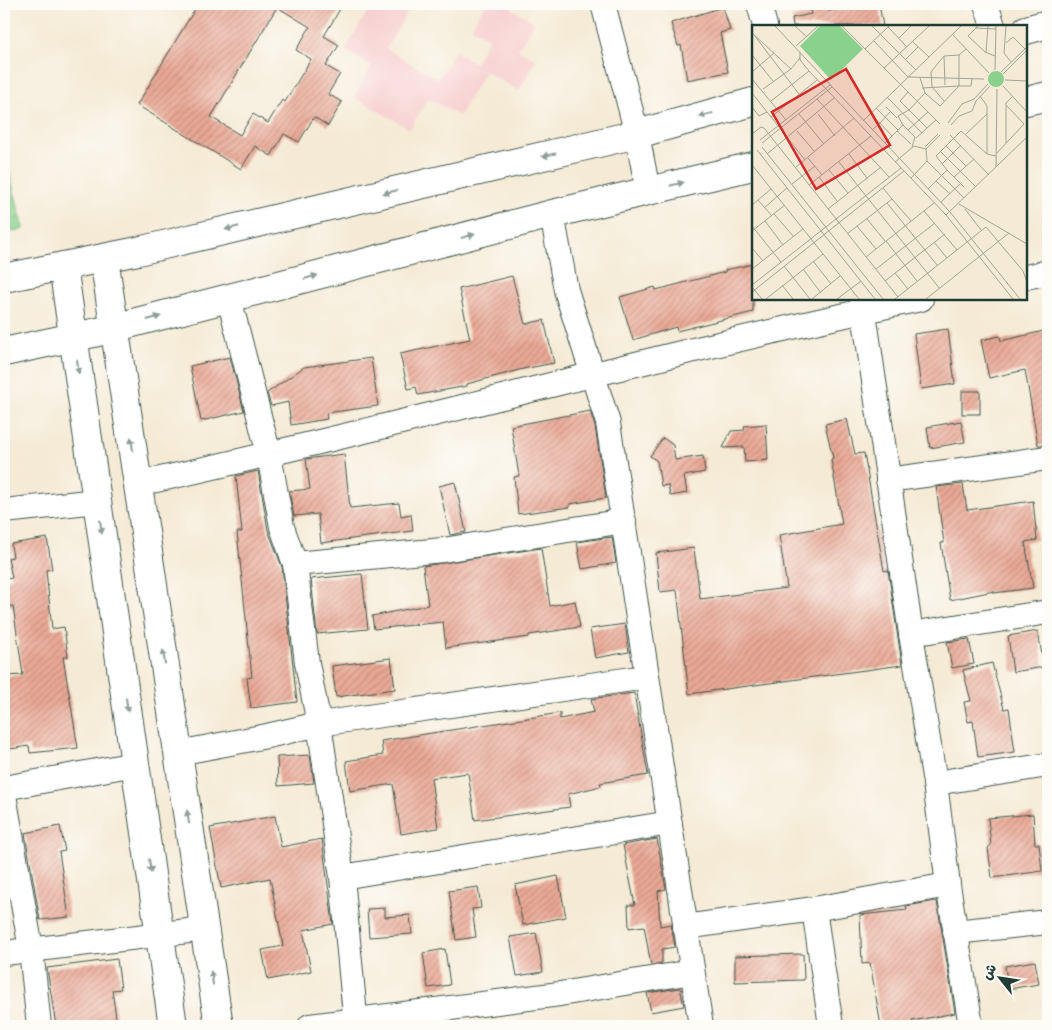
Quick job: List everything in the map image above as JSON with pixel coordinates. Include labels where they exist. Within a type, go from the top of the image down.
[{"type":"street","points":[[603,4],[637,134],[648,191]]},
{"type":"street","points":[[759,4],[765,25]]},
{"type":"street","points":[[986,4],[993,25]]},
{"type":"street","points":[[1027,30],[1048,24]]},
{"type":"street","points":[[1027,101],[1048,96]]},
{"type":"street","points":[[4,278],[104,258],[637,134],[752,102]]},
{"type":"street","points":[[4,352],[114,328],[552,214],[752,166]]},
{"type":"street","points":[[552,214],[566,290],[608,423],[701,1026]]},
{"type":"street","points":[[104,258],[219,1026]]},
{"type":"street","points":[[63,266],[173,1026]]},
{"type":"street","points":[[1027,277],[1048,272]]},
{"type":"street","points":[[229,298],[269,455],[282,526],[295,564],[307,662],[342,877],[356,1023]]},
{"type":"street","points":[[138,484],[269,455],[863,305],[912,300]]},
{"type":"street","points":[[863,305],[911,634],[936,783],[948,885],[971,1026]]},
{"type":"street","points":[[888,480],[1048,458]]},
{"type":"street","points":[[4,511],[97,500]]},
{"type":"street","points":[[295,564],[443,550],[624,521]]},
{"type":"street","points":[[911,634],[1048,612]]},
{"type":"street","points":[[178,753],[318,724],[646,677]]},
{"type":"street","points":[[4,788],[135,764]]},
{"type":"street","points":[[936,783],[1048,765]]},
{"type":"street","points":[[4,795],[31,949],[39,1026]]},
{"type":"street","points":[[342,877],[670,823]]},
{"type":"street","points":[[685,928],[814,909],[948,885]]},
{"type":"street","points":[[814,909],[831,1026]]},
{"type":"street","points":[[956,932],[1048,922]]},
{"type":"street","points":[[4,953],[204,929]]},
{"type":"street","points":[[310,1026],[356,1023],[560,994],[692,972]]},
{"type":"shaded area","points":[[368,4],[412,4],[386,49],[438,79],[455,51],[475,63],[489,38],[471,28],[485,4],[513,4],[511,8],[534,22],[518,49],[536,60],[519,91],[485,71],[459,116],[428,98],[410,129],[354,97],[372,66],[345,50],[371,6]]},
{"type":"green space","points":[[4,153],[24,229],[4,233]]},
{"type":"building","points":[[198,4],[343,4],[324,36],[339,45],[326,66],[340,74],[328,94],[342,102],[328,126],[314,117],[299,142],[284,134],[271,156],[255,146],[241,169],[137,105]],"holes":[[[277,7],[310,27],[296,50],[311,59],[285,102],[282,100],[268,123],[253,114],[240,135],[211,117]]]},
{"type":"building","points":[[809,4],[828,4],[829,11],[862,4],[879,4],[883,25],[793,25],[792,18],[811,14]]},
{"type":"building","points":[[723,7],[730,30],[720,33],[728,72],[687,80],[681,45],[678,46],[671,23]]},
{"type":"building","points":[[752,264],[753,312],[677,331],[676,327],[633,340],[620,297],[655,287],[656,290],[725,272],[725,270]]},
{"type":"building","points":[[512,276],[525,324],[544,320],[554,363],[523,369],[467,384],[467,386],[418,395],[416,387],[408,389],[400,354],[470,339],[459,289]]},
{"type":"building","points":[[948,329],[955,384],[921,389],[914,334]]},
{"type":"building","points":[[1048,330],[1048,445],[1038,445],[1025,370],[989,378],[981,340],[1000,336],[1001,341]]},
{"type":"building","points":[[230,357],[244,411],[201,421],[190,366]]},
{"type":"building","points":[[371,358],[378,406],[326,413],[327,419],[291,425],[288,402],[271,406],[267,393],[304,367]]},
{"type":"building","points":[[962,391],[980,391],[980,414],[962,414]]},
{"type":"building","points":[[590,411],[595,426],[606,498],[570,504],[570,507],[518,514],[514,477],[519,476],[511,426]]},
{"type":"building","points":[[847,419],[855,454],[864,453],[884,571],[888,570],[902,665],[689,694],[677,590],[660,592],[656,553],[694,548],[700,599],[787,588],[779,535],[842,524],[831,459],[833,458],[825,424]]},
{"type":"building","points":[[961,421],[965,442],[930,448],[927,427]]},
{"type":"building","points":[[766,424],[768,460],[745,462],[744,447],[723,448],[731,431],[745,430],[744,426]]},
{"type":"building","points":[[663,438],[673,445],[675,460],[703,456],[705,472],[684,476],[687,493],[670,496],[668,485],[661,486],[657,461],[650,456]]},
{"type":"building","points":[[344,454],[350,508],[399,503],[401,516],[411,514],[413,531],[321,543],[318,514],[294,516],[289,491],[310,489],[306,459]]},
{"type":"building","points":[[258,471],[268,530],[282,567],[297,702],[251,708],[247,678],[252,677],[237,532],[242,532],[236,476]]},
{"type":"building","points":[[455,482],[466,532],[450,535],[439,486]]},
{"type":"building","points":[[963,484],[967,510],[1033,501],[1037,540],[1025,542],[1033,588],[994,593],[994,591],[950,600],[941,543],[944,543],[936,487]]},
{"type":"building","points":[[612,537],[616,563],[582,569],[577,542]]},
{"type":"building","points":[[47,538],[52,569],[46,570],[52,629],[64,627],[68,657],[63,657],[78,748],[30,753],[29,746],[4,750],[4,676],[23,675],[13,606],[9,606],[6,579],[12,578],[8,558],[13,557],[11,544]]},
{"type":"building","points":[[541,548],[550,606],[575,601],[580,627],[529,635],[529,637],[446,648],[443,622],[374,629],[372,616],[428,605],[423,566]]},
{"type":"building","points":[[362,574],[368,629],[317,634],[311,579]]},
{"type":"building","points":[[625,624],[629,652],[595,658],[590,629]]},
{"type":"building","points":[[1038,631],[1044,667],[1013,672],[1008,636]]},
{"type":"building","points":[[969,639],[974,664],[952,668],[947,642]]},
{"type":"building","points":[[391,658],[395,689],[336,697],[332,666]]},
{"type":"building","points":[[992,663],[1004,709],[1009,708],[1015,752],[978,757],[973,721],[968,722],[964,702],[971,701],[963,670]]},
{"type":"building","points":[[634,693],[648,775],[600,783],[601,786],[568,794],[570,807],[475,820],[468,773],[431,778],[438,828],[401,834],[393,784],[350,791],[346,761],[383,755],[381,741],[560,713],[560,719],[594,712],[591,699]]},
{"type":"building","points":[[310,755],[314,783],[278,786],[277,757]]},
{"type":"building","points":[[1033,814],[1035,844],[1039,844],[1042,871],[992,878],[988,848],[991,845],[988,818]]},
{"type":"building","points":[[275,816],[281,847],[322,839],[333,924],[303,930],[311,971],[268,980],[262,950],[283,946],[270,878],[221,888],[210,828]]},
{"type":"building","points":[[60,826],[65,851],[59,852],[69,917],[40,920],[25,833]]},
{"type":"building","points":[[657,839],[666,889],[658,891],[660,926],[671,924],[675,947],[662,949],[662,963],[651,965],[644,926],[629,928],[628,905],[635,905],[623,845]]},
{"type":"building","points":[[558,876],[566,917],[523,925],[515,885]]},
{"type":"building","points":[[478,887],[481,908],[472,909],[476,937],[456,940],[449,891]]},
{"type":"building","points":[[937,901],[955,1013],[912,1021],[914,1026],[881,1026],[870,963],[862,964],[860,915],[907,910],[906,906]]},
{"type":"building","points":[[385,908],[385,917],[410,915],[412,934],[369,937],[367,909]]},
{"type":"building","points":[[536,933],[543,972],[517,976],[510,937]]},
{"type":"building","points":[[445,949],[450,985],[428,988],[423,953]]},
{"type":"building","points":[[803,954],[804,980],[735,982],[735,956]]},
{"type":"building","points":[[117,959],[121,989],[112,990],[117,1024],[56,1026],[47,968]]},
{"type":"building","points":[[1035,961],[1039,984],[1008,989],[1005,966]]},
{"type":"building","points":[[680,988],[684,1006],[651,1012],[647,993]]}]
